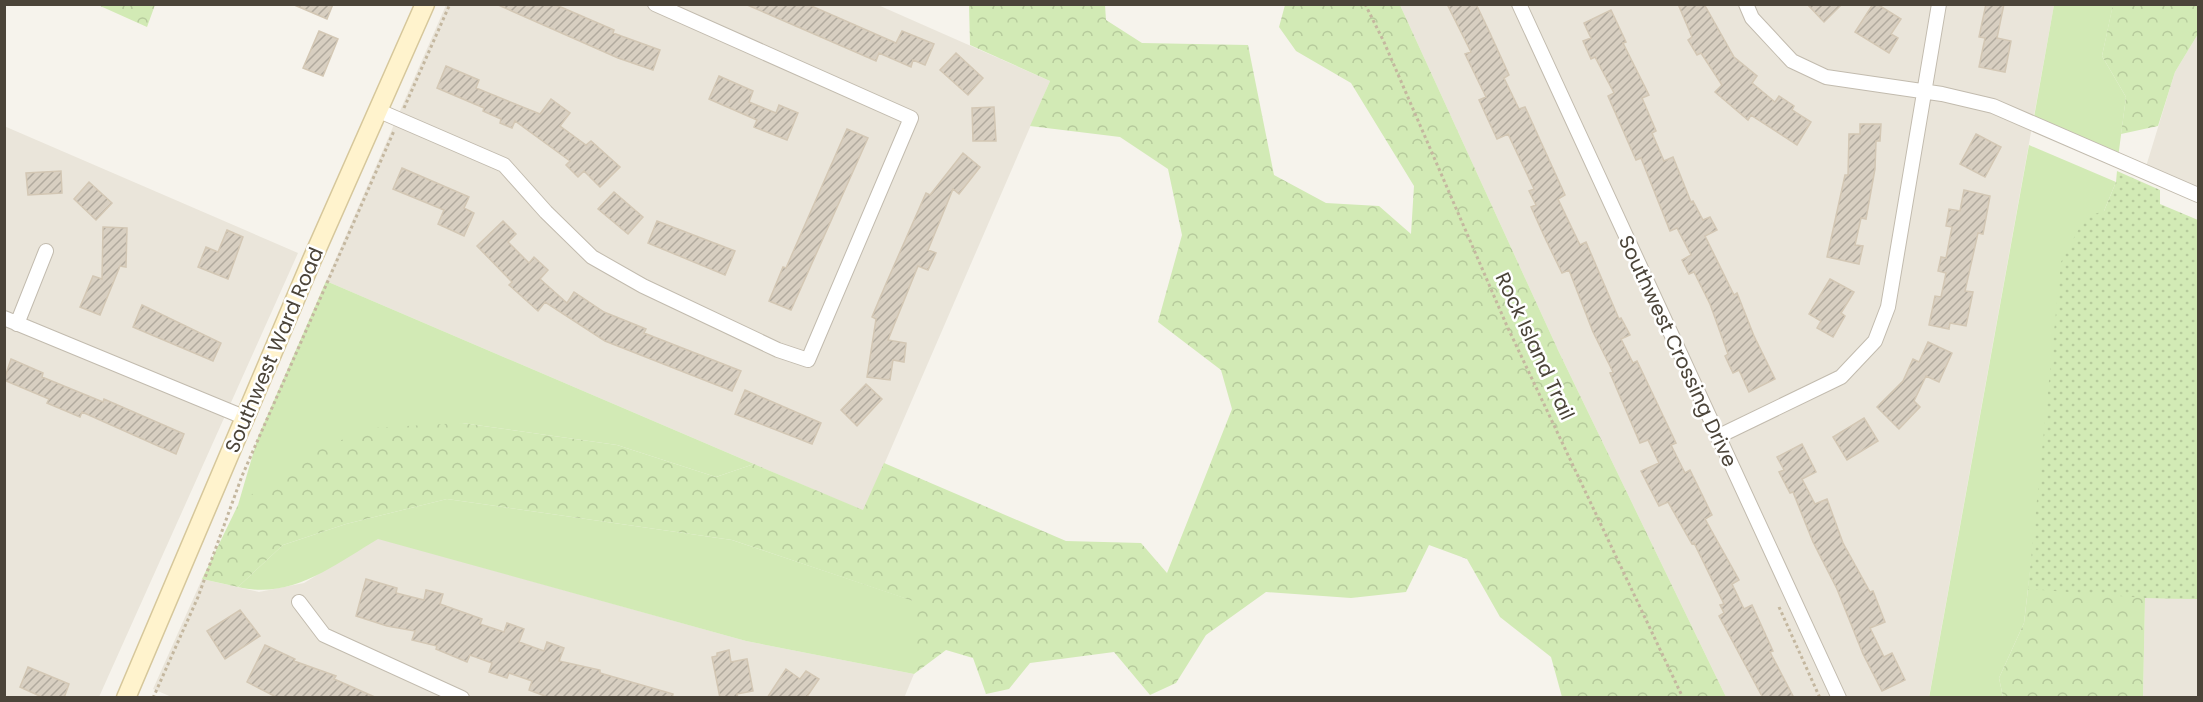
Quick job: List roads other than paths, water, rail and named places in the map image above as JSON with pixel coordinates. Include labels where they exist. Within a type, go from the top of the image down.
[{"type":"main road","name":"Southwest Ward Road","points":[[126,698],[377,110],[425,4]]},
{"type":"street","points":[[377,110],[504,165],[546,212],[592,257],[654,291],[778,350],[808,360],[911,118],[655,4]]},
{"type":"street","points":[[1746,4],[1752,18],[1792,61],[1826,77],[1924,91],[1999,108],[2199,195]]},
{"type":"street","points":[[1717,436],[1841,377],[1875,340],[1888,307],[1939,4]]},
{"type":"street","name":"Southwest Crossing Drive","points":[[1522,6],[1839,698]]},
{"type":"street","points":[[46,251],[11,321],[246,418]]},
{"type":"street","points":[[299,602],[324,635],[462,698]]}]
